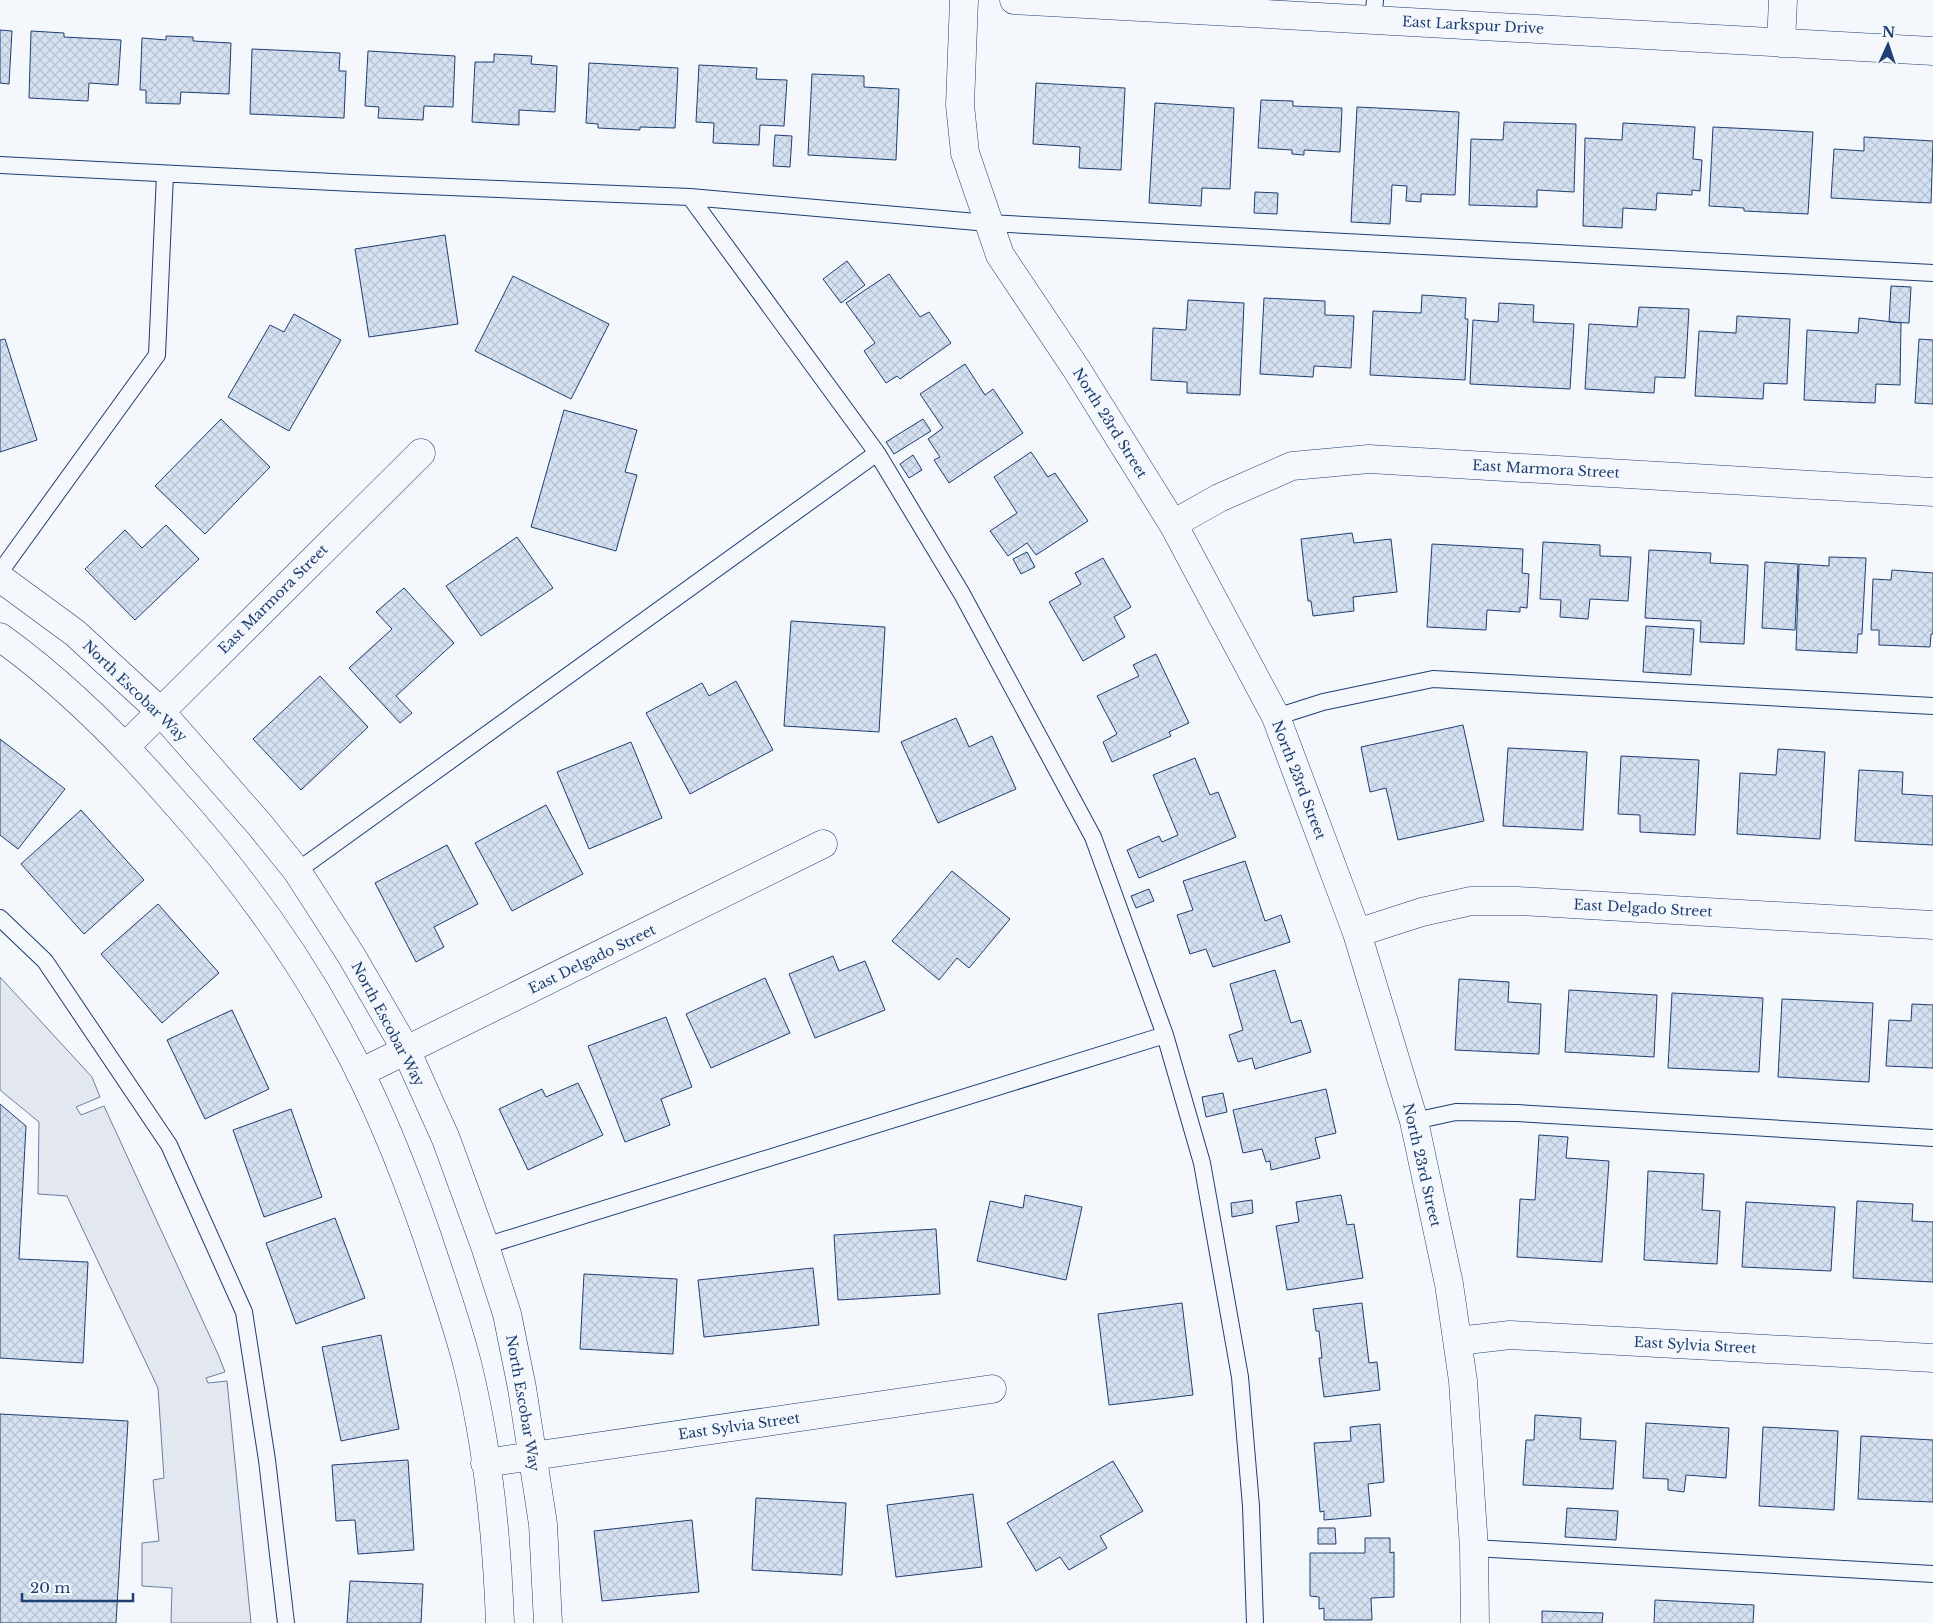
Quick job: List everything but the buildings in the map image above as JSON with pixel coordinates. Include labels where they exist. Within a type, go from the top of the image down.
[{"type":"street","name":"North 23rd Street","points":[[964,0],[960,105],[965,153],[1000,254],[1077,370],[1173,524],[1276,717],[1357,933],[1414,1121],[1449,1284],[1464,1380],[1474,1548],[1475,1623]]},
{"type":"street","name":"East Larkspur Drive","points":[[1014,0],[1374,10],[1780,42],[1933,51]]},
{"type":"street","points":[[1780,42],[1783,0]]},
{"type":"street","name":"East Marmora Street","points":[[126,746],[421,453]]},
{"type":"street","name":"East Marmora Street","points":[[1173,524],[1219,498],[1292,466],[1369,459],[1933,492]]},
{"type":"street","name":"North Escobar Way","points":[[0,578],[75,633],[160,711],[260,824],[298,871],[351,955],[406,1050],[446,1139],[485,1246],[507,1314],[522,1388],[543,1524],[548,1623]]},
{"type":"street","points":[[0,637],[69,694],[126,746],[193,822],[262,912],[319,998],[360,1073],[413,1196],[468,1368],[493,1520],[500,1623]]},
{"type":"street","name":"East Delgado Street","points":[[360,1073],[823,844]]},
{"type":"street","name":"East Delgado Street","points":[[1357,933],[1422,912],[1471,901],[1518,901],[1933,925]]},
{"type":"street","name":"East Sylvia Street","points":[[1458,1341],[1510,1335],[1933,1358]]},
{"type":"street","name":"East Sylvia Street","points":[[485,1463],[992,1389]]},
{"type":"lane","points":[[0,165],[690,197],[988,223],[1933,273]]},
{"type":"lane","points":[[0,572],[157,355],[165,174]]},
{"type":"lane","points":[[690,197],[877,453],[962,594],[1093,837],[1165,1035],[1202,1164],[1240,1377],[1251,1506],[1255,1623]]},
{"type":"lane","points":[[298,871],[877,453]]},
{"type":"lane","points":[[1276,717],[1323,702],[1433,679],[1933,706]]},
{"type":"lane","points":[[0,918],[45,962],[169,1145],[244,1312],[267,1460],[286,1623]]},
{"type":"lane","points":[[485,1246],[1165,1035]]},
{"type":"lane","points":[[1414,1121],[1456,1112],[1516,1113],[1933,1138]]},
{"type":"lane","points":[[1474,1548],[1933,1574]]},
{"type":"shaded area","points":[[0,977],[92,1077],[100,1097],[76,1107],[81,1115],[104,1106],[225,1372],[206,1378],[208,1383],[227,1381],[251,1623],[171,1623],[172,1588],[142,1586],[142,1543],[159,1541],[153,1480],[164,1478],[158,1388],[67,1196],[38,1194],[39,1122],[0,1090]]}]
